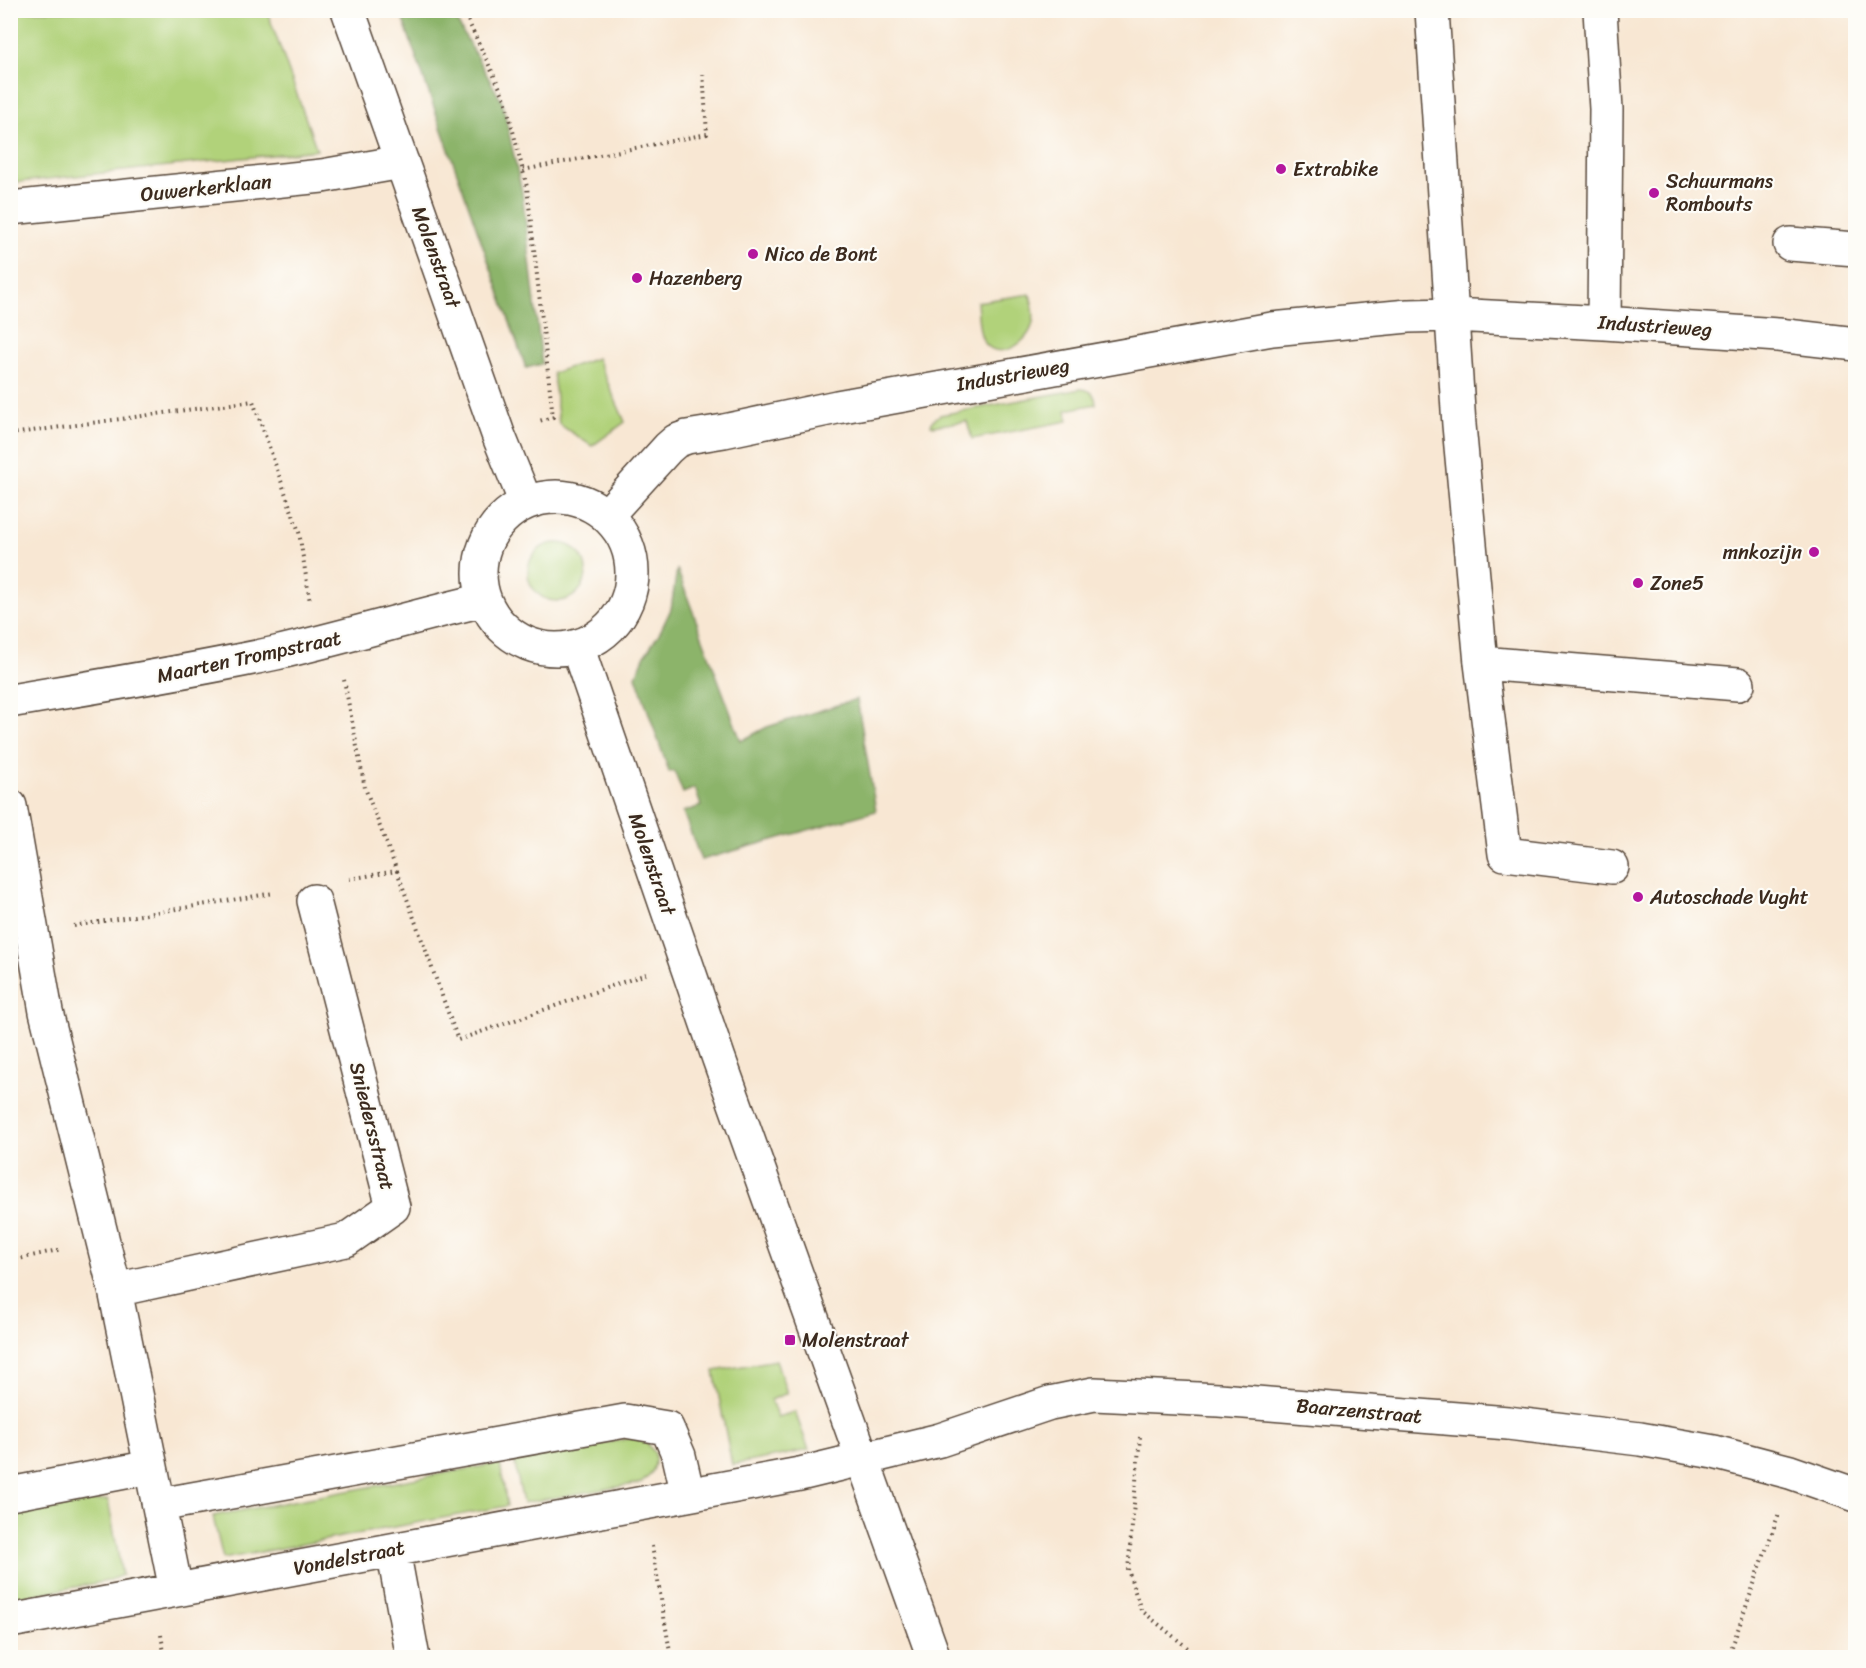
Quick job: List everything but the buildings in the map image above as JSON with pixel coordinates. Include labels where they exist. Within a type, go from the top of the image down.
[{"type":"street","name":"Molenstraat","points":[[348,10],[498,434],[526,503]]},
{"type":"street","points":[[1432,10],[1460,425],[1481,663],[1505,854],[1612,867]]},
{"type":"street","points":[[1600,10],[1606,119],[1604,323]]},
{"type":"street","name":"Ouwerkerklaan","points":[[10,208],[322,176],[402,162]]},
{"type":"street","points":[[1790,244],[1856,249]]},
{"type":"street","name":"Industrieweg","points":[[607,515],[668,447],[687,437],[837,407],[1272,329],[1408,316],[1453,315],[1778,335],[1856,344]]},
{"type":"street","points":[[552,496],[575,499],[596,507],[607,515],[627,542],[633,567],[630,592],[620,616],[603,634],[577,646],[558,650],[536,648],[515,638],[498,623],[484,600],[480,579],[482,555],[492,532],[508,513],[526,503],[552,496]]},
{"type":"street","name":"Maarten Trompstraat","points":[[10,702],[188,671],[326,641],[484,600]]},
{"type":"street","name":"Molenstraat","points":[[577,646],[685,961],[934,1658]]},
{"type":"street","points":[[1481,663],[1738,684]]},
{"type":"street","points":[[10,806],[46,1012],[115,1290],[176,1590]]},
{"type":"street","name":"Sniedersstraat","points":[[115,1290],[346,1240],[393,1207],[299,896]]},
{"type":"street","name":"Baarzenstraat","points":[[863,1459],[940,1440],[1050,1403],[1094,1394],[1219,1400],[1530,1426],[1640,1439],[1714,1452],[1790,1472],[1856,1495]]},
{"type":"street","points":[[159,1505],[625,1421],[666,1428],[679,1456],[688,1495]]},
{"type":"street","name":"Vondelstraat","points":[[10,1621],[800,1474],[863,1459]]},
{"type":"street","points":[[10,1494],[151,1467]]},
{"type":"street","points":[[393,1550],[413,1658]]},
{"type":"path","points":[[463,10],[505,99],[527,187],[553,417],[498,434]]},
{"type":"path","points":[[658,12],[668,10]]},
{"type":"path","points":[[523,170],[708,134],[703,71]]},
{"type":"path","points":[[10,434],[253,401],[299,532],[365,788],[458,1040],[685,961]]},
{"type":"path","points":[[340,881],[397,871]]},
{"type":"path","points":[[32,933],[299,896]]},
{"type":"path","points":[[10,1261],[102,1240]]},
{"type":"path","points":[[1143,1396],[1128,1570],[1141,1610],[1200,1658]]},
{"type":"path","points":[[1728,1658],[1779,1514],[1790,1472]]},
{"type":"path","points":[[644,1503],[671,1658]]},
{"type":"green space","points":[[10,11],[267,11],[317,150],[11,183]]},
{"type":"green space","points":[[400,11],[451,11],[502,102],[522,192],[542,364],[526,368]]},
{"type":"green space","points":[[1030,294],[1034,318],[1028,334],[1022,341],[1007,350],[999,351],[985,344],[981,335],[977,302]]},
{"type":"green space","points":[[597,358],[625,422],[592,446],[559,424],[553,373]]},
{"type":"green space","points":[[1081,389],[1092,393],[1096,404],[1066,410],[1068,421],[972,439],[967,421],[931,425],[933,420],[940,415]]},
{"type":"green space","points":[[551,543],[563,543],[573,547],[582,556],[586,578],[578,593],[563,601],[551,601],[541,597],[532,588],[528,578],[528,566],[532,556],[541,547]]},
{"type":"green space","points":[[677,569],[741,741],[767,727],[857,699],[876,811],[701,860],[683,812],[701,806],[695,788],[683,793],[674,771],[669,772],[636,676],[671,609]]},
{"type":"green space","points":[[776,1360],[787,1393],[771,1400],[777,1417],[795,1412],[809,1450],[732,1465],[714,1371]]},
{"type":"green space","points":[[632,1438],[645,1441],[655,1453],[653,1470],[641,1483],[523,1503],[514,1460]]},
{"type":"green space","points":[[500,1463],[507,1506],[223,1559],[213,1517],[217,1515]]},
{"type":"green space","points":[[108,1500],[122,1575],[108,1581],[11,1599],[11,1516]]},
{"type":"place","name":"Extrabike","points":[[1281,169]]},
{"type":"place","name":"Schuurmans Rombouts","points":[[1654,193]]},
{"type":"place","name":"Nico de Bont","points":[[753,254]]},
{"type":"place","name":"Hazenberg","points":[[637,278]]},
{"type":"place","name":"mnkozijn","points":[[1814,552]]},
{"type":"place","name":"Zone5","points":[[1638,583]]},
{"type":"place","name":"Autoschade Vught","points":[[1638,897]]},
{"type":"place","name":"Molenstraat","points":[[790,1340]]}]
